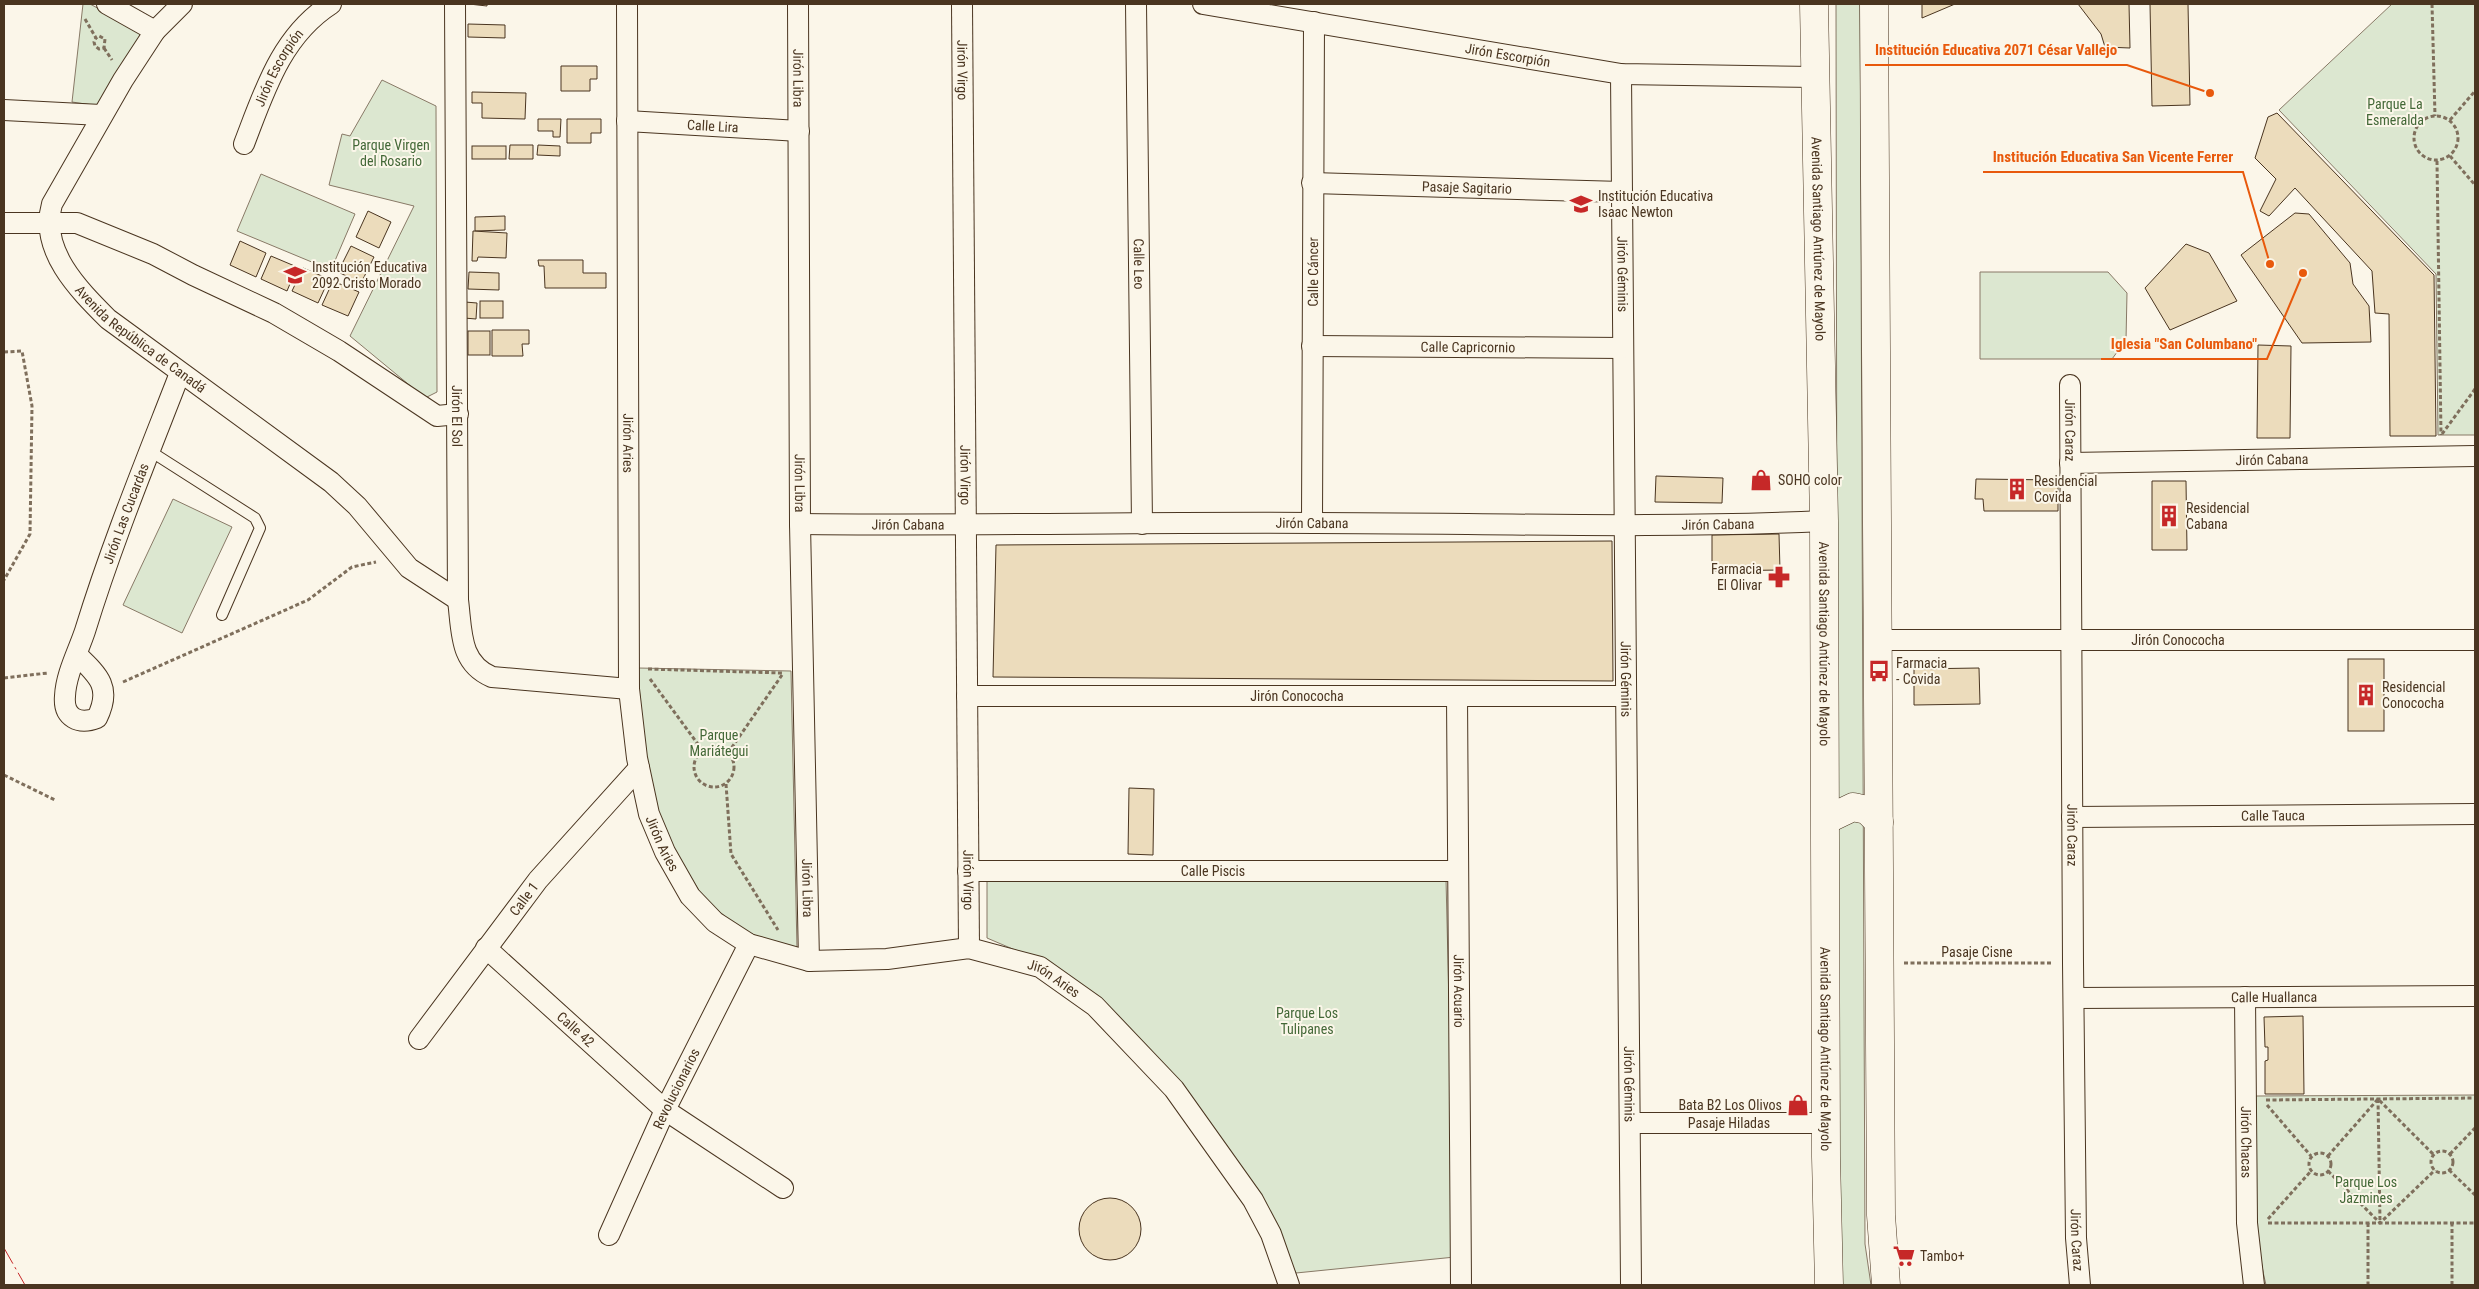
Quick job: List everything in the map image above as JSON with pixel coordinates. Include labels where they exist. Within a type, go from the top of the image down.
[{"type":"main road","name":"Avenida Santiago Antúnez de Mayolo","points":[[1814,4],[1824,521],[1829,1285]]},
{"type":"main road","points":[[1874,4],[1881,1215],[1886,1285]]},
{"type":"main road","points":[[1825,790],[1838,799],[1852,802],[1866,799],[1878,790]]},
{"type":"main road","points":[[1826,820],[1853,807],[1867,810],[1878,822]]},
{"type":"street","points":[[107,4],[155,31]]},
{"type":"street","points":[[48,224],[52,204],[101,115],[155,31],[182,4]]},
{"type":"street","name":"Jirón Escorpión","points":[[244,144],[268,81],[283,52],[302,28],[331,4]]},
{"type":"street","name":"Jirón El Sol","points":[[455,4],[458,600],[464,647],[468,658],[486,674],[500,679],[629,689]]},
{"type":"street","name":"Jirón Aries","points":[[627,4],[629,689],[639,768],[649,814],[665,852],[690,896],[715,922],[749,944],[809,960],[887,959],[969,948],[1040,967],[1102,1013],[1174,1089],[1253,1200],[1271,1234],[1289,1285]]},
{"type":"street","name":"Jirón Libra","points":[[798,4],[800,524],[809,960]]},
{"type":"street","name":"Jirón Virgo","points":[[962,4],[969,948]]},
{"type":"street","name":"Calle Leo","points":[[1136,4],[1142,524]]},
{"type":"street","name":"Jirón Escorpión","points":[[1203,4],[1621,74],[1815,77]]},
{"type":"street","name":"Calle Cáncer","points":[[1312,523],[1314,22]]},
{"type":"street","name":"Jirón Géminis","points":[[1621,74],[1631,1285]]},
{"type":"street","points":[[4,110],[101,115]]},
{"type":"street","name":"Calle Lira","points":[[627,121],[799,131]]},
{"type":"street","name":"Pasaje Sagitario","points":[[1312,183],[1622,192]]},
{"type":"street","points":[[4,223],[76,223],[153,254],[274,313],[339,352],[437,416],[458,414]]},
{"type":"street","name":"Avenida República de Canadá","points":[[48,224],[53,244],[63,266],[82,292],[108,319],[331,482],[357,506],[409,568],[458,600]]},
{"type":"street","name":"Calle Capricornio","points":[[1312,346],[1623,348]]},
{"type":"street","name":"Jirón Las Cucardas","points":[[74,663],[99,585],[180,373]]},
{"type":"street","name":"Jirón Caraz","points":[[2070,385],[2070,640],[2076,1238],[2080,1285]]},
{"type":"street","name":"Jirón Cabana","points":[[2070,463],[2475,456]]},
{"type":"street","name":"Jirón Cabana","points":[[800,524],[966,526],[1312,523],[1625,525],[1824,521]]},
{"type":"street","name":"Jirón Conococha","points":[[1879,640],[2475,640]]},
{"type":"street","name":"Jirón Conococha","points":[[967,696],[1626,696]]},
{"type":"street","name":"Jirón Acuario","points":[[1457,696],[1461,1285]]},
{"type":"street","name":"Calle 1","points":[[419,1039],[550,865],[639,768]]},
{"type":"street","name":"Calle Tauca","points":[[2072,817],[2475,814]]},
{"type":"street","name":"Calle Piscis","points":[[968,871],[1458,871]]},
{"type":"street","name":"Revolucionarios","points":[[609,1235],[665,1110],[749,944]]},
{"type":"street","name":"Calle 42","points":[[486,948],[665,1110],[783,1188]]},
{"type":"street","name":"Calle Huallanca","points":[[2074,998],[2475,996]]},
{"type":"street","name":"Jirón Chacas","points":[[2245,997],[2247,1223],[2254,1285]]},
{"type":"street","name":"Pasaje Hiladas","points":[[1630,1123],[1827,1123]]},
{"type":"lane","points":[[150,451],[255,518],[260,528],[222,615]]},
{"type":"path","points":[[2432,4],[2436,116]]},
{"type":"path","points":[[85,19],[96,38],[95,46],[99,49],[104,48],[106,45],[105,39],[99,36],[96,38]]},
{"type":"path","points":[[2450,120],[2475,91]]},
{"type":"path","points":[[2436,116],[2450,120],[2458,132],[2458,145],[2450,156],[2436,161],[2422,156],[2414,143],[2416,128],[2421,122],[2436,116]]},
{"type":"path","points":[[2450,156],[2475,185]]},
{"type":"path","points":[[2436,161],[2442,457]]},
{"type":"path","points":[[4,352],[22,351],[32,406],[32,459],[30,534],[4,580]]},
{"type":"path","points":[[2441,435],[2475,389]]},
{"type":"path","points":[[123,682],[308,600],[352,567],[398,557]]},
{"type":"path","points":[[4,678],[74,663]]},
{"type":"path","points":[[704,751],[642,669],[784,673],[728,753]]},
{"type":"path","points":[[726,784],[710,787],[698,778],[695,764],[704,751],[716,748],[728,753],[733,760],[734,769],[726,784],[731,854],[783,938]]},
{"type":"path","points":[[4,775],[55,800]]},
{"type":"path","name":"Pasaje Cisne","points":[[1880,963],[2073,963]]},
{"type":"path","points":[[2311,1156],[2263,1100],[2475,1098]]},
{"type":"path","points":[[2378,1099],[2434,1155]]},
{"type":"path","points":[[2328,1156],[2378,1099]]},
{"type":"path","points":[[2378,1099],[2380,1223]]},
{"type":"path","points":[[2450,1154],[2475,1128]]},
{"type":"path","points":[[2434,1155],[2442,1151],[2450,1154]]},
{"type":"path","points":[[2317,1152],[2328,1156],[2331,1162],[2328,1171],[2318,1175],[2311,1171],[2308,1166],[2311,1156],[2317,1152]]},
{"type":"path","points":[[2450,1154],[2453,1164],[2450,1170]]},
{"type":"path","points":[[2434,1155],[2432,1164],[2435,1170],[2441,1172],[2450,1170]]},
{"type":"path","points":[[2380,1223],[2435,1170]]},
{"type":"path","points":[[2450,1170],[2475,1195]]},
{"type":"path","points":[[2311,1171],[2264,1223],[2475,1223]]},
{"type":"path","points":[[2328,1171],[2380,1223]]},
{"type":"path","points":[[2452,1222],[2452,1285]]},
{"type":"path","points":[[2368,1223],[2368,1285]]},
{"type":"green space","points":[[83,4],[90,4],[142,32],[99,106],[72,102]]},
{"type":"green space","points":[[1836,4],[1860,4],[1865,1244],[1871,1285],[1840,1285],[1838,1264]]},
{"type":"green space","name":"Parque La Esmeralda","points":[[2392,4],[2475,4],[2475,435],[2438,435],[2436,274],[2279,110]]},
{"type":"green space","name":"Parque Virgen del Rosario","points":[[382,80],[436,106],[437,392],[425,398],[350,336],[414,206],[329,185],[342,134],[350,136]]},
{"type":"green space","points":[[261,174],[355,214],[331,270],[237,231]]},
{"type":"green space","points":[[1980,272],[2108,272],[2127,293],[2126,340],[2112,359],[1980,359]]},
{"type":"green space","points":[[173,499],[232,527],[182,633],[123,605]]},
{"type":"green space","name":"Parque Mariátegui","points":[[638,668],[791,671],[797,949],[773,946],[738,927],[704,899],[675,851],[651,793],[642,732]]},
{"type":"green space","name":"Parque Los Tulipanes","points":[[987,879],[1446,879],[1455,1257],[1296,1273],[1261,1205],[1194,1108],[1036,959],[987,938]]},
{"type":"green space","name":"Parque Los Jazmines","points":[[2475,1095],[2475,1285],[2266,1285],[2258,1239],[2256,1096]]},
{"type":"building","points":[[469,4],[487,4],[487,6]]},
{"type":"building","points":[[1922,4],[1955,4],[1922,18]]},
{"type":"building","points":[[2078,4],[2129,4],[2130,48],[2105,47],[2101,34]]},
{"type":"building","points":[[2150,4],[2188,4],[2190,105],[2152,106]]},
{"type":"building","points":[[468,24],[505,25],[505,38],[468,37]]},
{"type":"building","points":[[561,66],[597,66],[597,79],[590,79],[590,91],[561,91]]},
{"type":"building","points":[[472,92],[526,93],[525,119],[482,118],[482,103],[472,103]]},
{"type":"building","points":[[2277,113],[2434,275],[2436,436],[2390,436],[2389,314],[2375,313],[2372,271],[2295,188],[2269,216],[2260,211],[2276,179],[2255,158],[2268,117]]},
{"type":"building","points":[[538,119],[561,119],[560,137],[553,137],[553,131],[538,131]]},
{"type":"building","points":[[567,119],[601,119],[601,133],[591,133],[591,143],[567,143]]},
{"type":"building","points":[[510,145],[533,145],[533,159],[509,159]]},
{"type":"building","points":[[538,145],[560,146],[560,156],[537,155]]},
{"type":"building","points":[[472,146],[506,146],[506,159],[472,159]]},
{"type":"building","points":[[368,211],[391,222],[379,248],[356,237]]},
{"type":"building","points":[[2295,213],[2309,214],[2350,263],[2353,284],[2369,306],[2371,342],[2302,343],[2241,255]]},
{"type":"building","points":[[505,216],[505,230],[475,231],[475,217]]},
{"type":"building","points":[[473,231],[507,233],[506,258],[478,257],[477,261],[472,261]]},
{"type":"building","points":[[240,241],[266,253],[256,277],[230,265]]},
{"type":"building","points":[[2186,244],[2209,253],[2237,301],[2170,330],[2145,288]]},
{"type":"building","points":[[351,246],[374,257],[361,283],[338,272]]},
{"type":"building","points":[[271,256],[297,267],[287,291],[261,279]]},
{"type":"building","points":[[538,260],[583,260],[583,273],[606,273],[606,288],[545,288],[544,266],[539,266]]},
{"type":"building","points":[[303,268],[329,279],[318,303],[292,291]]},
{"type":"building","points":[[469,272],[499,273],[499,290],[468,289]]},
{"type":"building","points":[[333,281],[359,292],[348,316],[322,305]]},
{"type":"building","points":[[480,301],[503,301],[503,318],[480,318]]},
{"type":"building","points":[[465,302],[477,303],[476,319],[464,318]]},
{"type":"building","points":[[492,330],[529,330],[529,344],[522,344],[523,356],[492,356]]},
{"type":"building","points":[[468,331],[490,331],[490,355],[468,355]]},
{"type":"building","points":[[2258,345],[2291,346],[2290,438],[2257,438]]},
{"type":"building","points":[[1656,476],[1723,478],[1722,503],[1655,502]]},
{"type":"building","name":"Residencial Covida","points":[[1976,479],[2058,480],[2058,511],[1984,511],[1983,499],[1975,499]]},
{"type":"building","name":"Residencial Cabana","points":[[2152,481],[2186,481],[2187,550],[2152,550]]},
{"type":"building","points":[[1779,534],[1780,570],[1712,571],[1712,535]]},
{"type":"building","points":[[1612,541],[1613,681],[993,677],[996,545]]},
{"type":"building","name":"Residencial Conococha","points":[[2348,659],[2384,659],[2384,731],[2348,731]]},
{"type":"building","points":[[1979,668],[1980,704],[1914,705],[1914,669]]},
{"type":"building","points":[[1129,788],[1154,789],[1153,855],[1128,854]]},
{"type":"building","points":[[2303,1016],[2304,1094],[2265,1094],[2265,1061],[2268,1060],[2268,1047],[2265,1047],[2264,1017]]},
{"type":"building","points":[[1104,1198],[1116,1198],[1132,1207],[1139,1217],[1141,1229],[1139,1241],[1132,1251],[1116,1260],[1104,1260],[1093,1255],[1084,1246],[1079,1235],[1079,1223],[1084,1212],[1093,1203]]},
{"type":"power","points":[[4,1248],[25,1285]]},
{"type":"place","name":"Institución Educativa 2071 César Vallejo","points":[[2210,93]]},
{"type":"place","name":"Institución Educativa Isaac Newton","points":[[1581,204]]},
{"type":"place","name":"Institución Educativa San Vicente Ferrer","points":[[2270,264]]},
{"type":"place","name":"Iglesia \"San Columbano\"","points":[[2303,273]]},
{"type":"place","name":"Institución Educativa 2092 Cristo Morado","points":[[295,275]]},
{"type":"place","name":"SOHO color","points":[[1761,480]]},
{"type":"place","name":"Residencial Covida","points":[[2017,489]]},
{"type":"place","name":"Residencial Cabana","points":[[2169,516]]},
{"type":"place","name":"Farmacia El Olivar","points":[[1779,577]]},
{"type":"place","name":"Farmacia - Covida","points":[[1879,671]]},
{"type":"place","name":"Residencial Conococha","points":[[2366,695]]},
{"type":"place","name":"Bata B2 Los Olivos","points":[[1798,1105]]},
{"type":"place","name":"Tambo+","points":[[1904,1256]]}]
